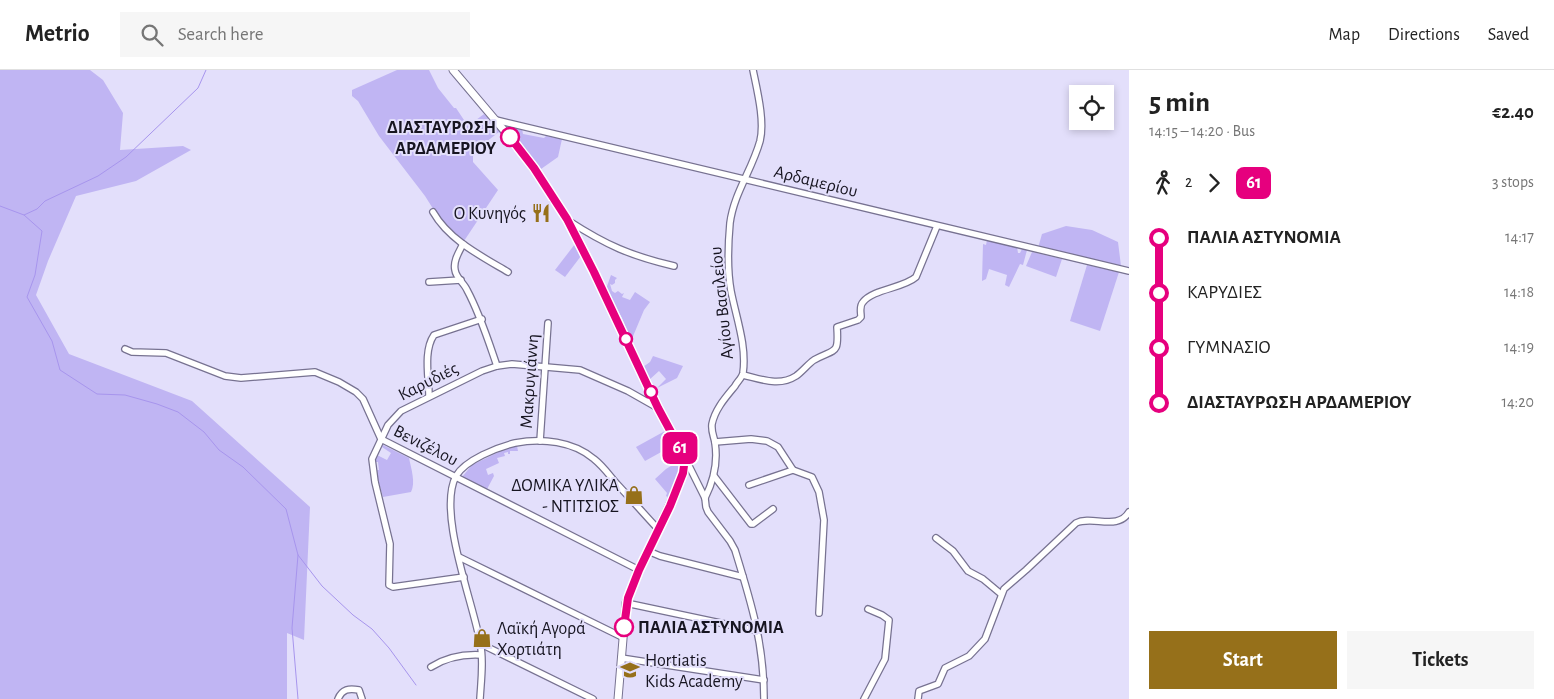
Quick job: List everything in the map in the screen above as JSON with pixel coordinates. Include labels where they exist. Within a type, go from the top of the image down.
[{"type":"street","points":[[453,70],[534,168],[567,219],[658,408],[706,498],[708,512],[735,550],[758,630],[764,680],[764,699]]},
{"type":"street","name":"Αγίου Βασιλείου","points":[[706,498],[714,476],[716,457],[715,442],[711,431],[712,422],[719,406],[743,375],[742,344],[731,289],[728,254],[730,223],[734,202],[755,155],[761,136],[753,70]]},
{"type":"street","name":"Αρδαμερίου","points":[[496,120],[1129,271]]},
{"type":"street","points":[[433,212],[439,223],[463,244],[508,272]]},
{"type":"street","points":[[567,219],[625,253],[674,266]]},
{"type":"street","points":[[743,375],[779,381],[794,377],[813,361],[833,352],[838,341],[837,326],[858,320],[861,317],[863,301],[886,289],[912,281],[916,277],[937,226]]},
{"type":"street","points":[[463,244],[456,258],[454,269],[466,288],[476,312],[482,319],[497,366]]},
{"type":"street","points":[[428,282],[461,280]]},
{"type":"street","points":[[429,396],[428,348],[431,339],[434,335],[482,319]]},
{"type":"street","name":"Μακρυγιάννη","points":[[540,441],[548,323]]},
{"type":"street","name":"Βενιζέλου","points":[[125,349],[132,352],[166,353],[225,376],[241,378],[316,372],[350,388],[363,399],[381,439],[639,570]]},
{"type":"street","name":"Καρυδιές","points":[[464,577],[393,587],[389,585],[390,544],[375,482],[372,459],[388,425],[401,411],[482,371],[512,364],[580,370],[628,391],[658,408]]},
{"type":"street","points":[[715,442],[751,439],[767,441],[778,447],[793,470],[812,477],[819,492],[824,520],[819,613]]},
{"type":"street","points":[[480,699],[481,644],[459,556],[451,510],[455,477],[464,467],[475,459],[501,447],[540,441],[567,445],[592,457],[658,529]]},
{"type":"street","points":[[618,699],[626,603],[639,570],[670,506],[683,473],[685,458]]},
{"type":"street","points":[[749,485],[793,470]]},
{"type":"street","points":[[714,476],[751,524],[773,509]]},
{"type":"street","points":[[918,699],[919,691],[938,684],[948,665],[970,656],[988,633],[1001,594],[1008,584],[1026,570],[1076,522],[1083,520],[1122,520],[1129,512]]},
{"type":"street","points":[[936,538],[953,551],[968,571],[983,579],[1001,594]]},
{"type":"street","points":[[648,551],[660,556],[743,577]]},
{"type":"street","points":[[459,556],[622,637]]},
{"type":"street","points":[[626,603],[758,630]]},
{"type":"street","points":[[864,699],[885,659],[889,620],[868,609]]},
{"type":"street","points":[[481,644],[593,699]]},
{"type":"street","points":[[431,667],[440,661],[462,654],[482,654]]},
{"type":"street","points":[[621,658],[764,680]]},
{"type":"street","points":[[338,699],[345,689],[359,690],[362,699]]},
{"type":"shaded area","points":[[0,70],[90,70],[103,80],[123,113],[120,150],[183,146],[191,150],[136,181],[76,196],[48,261],[36,295],[69,354],[192,401],[310,507],[304,640],[287,633],[287,699],[0,699]]},
{"type":"shaded area","points":[[397,70],[429,70],[438,88],[456,108],[468,126],[484,114],[515,149],[514,151],[499,132],[473,152],[473,162],[498,190],[464,241],[442,223],[425,196],[379,136],[358,101],[352,96],[352,90]]},
{"type":"shaded area","points":[[515,127],[522,129],[523,134],[562,139],[558,157],[541,169],[512,132]]},
{"type":"shaded area","points":[[1066,226],[1092,230],[1118,242],[1121,266],[1038,248],[1042,234]]},
{"type":"shaded area","points":[[987,240],[1017,247],[1018,253],[1022,249],[1027,250],[1023,265],[1020,264],[1009,287],[1005,285],[1007,275],[989,269],[986,279],[982,281],[983,244],[986,245]]},
{"type":"shaded area","points":[[575,244],[581,256],[565,277],[555,270]]},
{"type":"shaded area","points":[[1032,252],[1062,259],[1056,277],[1026,266]]},
{"type":"shaded area","points":[[1087,265],[1119,272],[1100,331],[1070,321]]},
{"type":"shaded area","points":[[611,275],[617,278],[615,283],[610,284],[612,291],[624,293],[622,297],[630,300],[635,292],[650,302],[644,310],[631,341],[622,318],[606,289]]},
{"type":"shaded area","points":[[653,356],[683,366],[677,378],[657,388],[666,379],[659,371],[649,380],[643,367],[650,362]]},
{"type":"shaded area","points":[[665,431],[672,446],[645,461],[636,447]]},
{"type":"shaded area","points":[[383,445],[409,458],[413,480],[411,492],[383,497],[375,470],[379,470],[378,462],[374,462],[377,455],[387,460],[391,453],[382,447]]},
{"type":"shaded area","points":[[517,446],[518,451],[510,451],[510,454],[508,452],[504,453],[505,456],[497,458],[499,463],[486,469],[488,475],[493,473],[494,476],[486,491],[462,477],[472,465],[503,450]]},
{"type":"shaded area","points":[[679,461],[678,474],[669,498],[655,479]]},
{"type":"waterway","points":[[0,206],[24,215],[37,209],[45,201],[98,176],[126,157],[198,88],[206,70]]},
{"type":"waterway","points":[[24,215],[42,231],[35,275],[27,297],[52,341],[60,370],[97,394],[125,395],[178,412],[204,432],[219,450],[243,467],[286,509],[298,555],[322,586],[353,615],[372,629],[389,648],[416,685]]},
{"type":"waterway","points":[[298,555],[292,628],[298,699]]},
{"type":"bus line","name":"61","points":[[510,137],[534,168],[567,219],[658,408],[685,458],[683,473],[670,506],[639,570],[626,603],[624,627]]},
{"type":"place","name":"ΔΙΑΣΤΑΥΡΩΣΗ ΑΡΔΑΜΕΡΙΟΥ","points":[[510,137]]},
{"type":"place","name":"Ο Κυνηγός","points":[[541,213]]},
{"type":"place","name":"ΔΟΜΙΚΑ ΥΛΙΚΑ - ΝΤΙΤΣΙΟΣ","points":[[634,495]]},
{"type":"place","name":"ΠΑΛΙΑ ΑΣΤΥΝΟΜΙΑ","points":[[624,627]]},
{"type":"place","name":"Λαϊκή Αγορά Χορτιάτη","points":[[482,638]]},
{"type":"place","name":"Hortiatis Kids Academy","points":[[630,670]]}]
